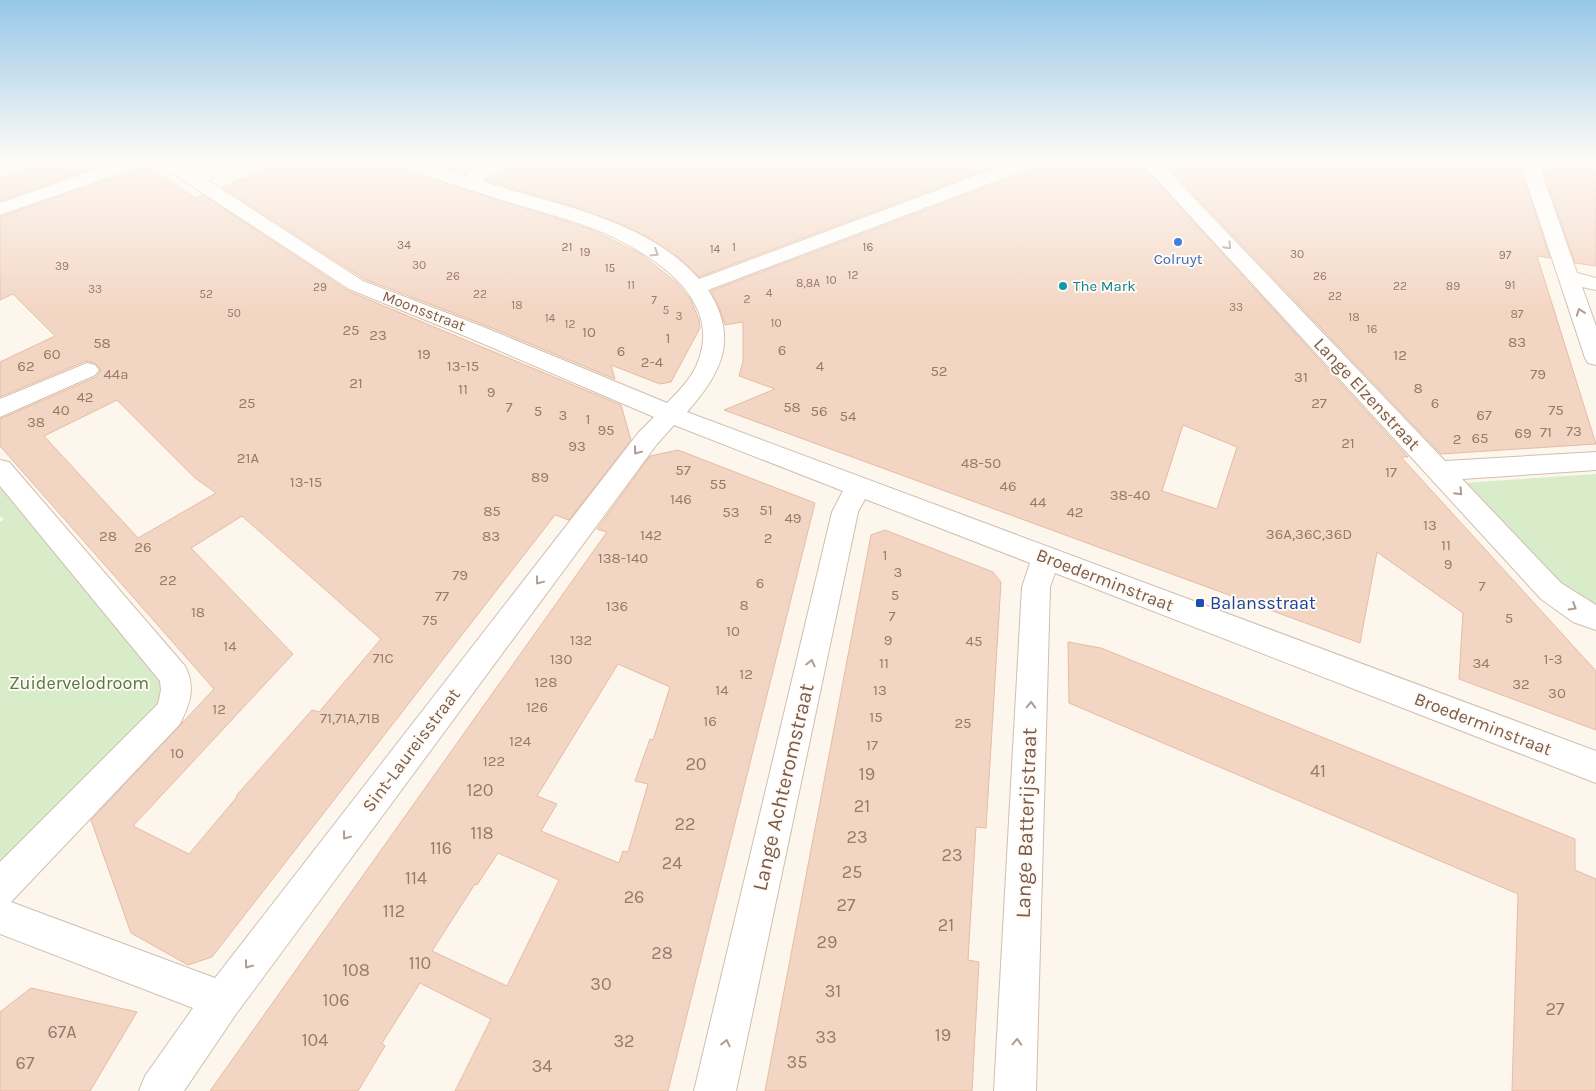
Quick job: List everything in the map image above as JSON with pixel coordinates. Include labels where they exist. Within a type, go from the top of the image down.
[{"type":"street","name":"Moonsstraat","points":[[242,210],[356,284],[669,414]]},
{"type":"street","name":"Sint-Laureisstraat","points":[[160,1091],[222,1000],[648,438],[703,374],[712,355],[714,338],[713,318],[696,288],[658,254],[608,228],[551,210]]},
{"type":"street","points":[[696,288],[901,210]]},
{"type":"street","name":"Lange Elzenstraat","points":[[1195,210],[1551,591],[1582,613],[1596,618]]},
{"type":"street","points":[[1545,210],[1596,358]]},
{"type":"street","points":[[1567,277],[1596,284]]},
{"type":"street","points":[[0,409],[87,370]]},
{"type":"street","name":"Broederminstraat","points":[[669,414],[1596,768]]},
{"type":"street","points":[[1439,471],[1596,461]]},
{"type":"street","points":[[0,470],[174,675],[178,687],[176,700],[169,714],[0,888]]},
{"type":"street","name":"Lange Achteromstraat","points":[[715,1091],[845,512],[860,486]]},
{"type":"street","name":"Lange Batterijstraat","points":[[1015,1091],[1036,587],[1046,557]]},
{"type":"street","points":[[0,916],[222,1000]]},
{"type":"green space","name":"Zuidervelodroom","points":[[0,470],[174,675],[141,731],[0,864],[0,522],[4,519],[0,517]]},
{"type":"green space","points":[[1596,474],[1596,604],[1564,589],[1463,483]]},
{"type":"building","points":[[21,210],[226,210],[348,291],[621,405],[631,440],[569,520],[555,515],[212,957],[188,965],[131,933],[91,820],[214,689],[0,446],[0,419],[96,377],[101,370],[95,363],[86,361],[0,397],[0,362],[55,336],[13,294],[0,300],[0,217]],"holes":[[[117,400],[195,478],[216,493],[138,538],[44,436]],[[242,516],[381,639],[319,712],[312,710],[236,796],[189,854],[133,826],[293,654],[191,548]]]},
{"type":"building","points":[[257,210],[530,210],[590,229],[641,254],[677,283],[691,300],[700,328],[671,382],[660,384],[611,365],[615,379],[482,324],[364,279]]},
{"type":"building","points":[[582,210],[879,210],[699,277],[678,257],[653,240],[626,226]]},
{"type":"building","points":[[926,210],[1182,210],[1408,457],[1401,457],[1596,671],[1596,730],[1459,679],[1463,613],[1377,552],[1360,643],[724,410],[775,389],[739,376],[743,361],[743,322],[725,325],[711,291]],"holes":[[[1183,425],[1237,447],[1217,509],[1162,491]]]},
{"type":"building","points":[[1208,210],[1534,210],[1550,258],[1537,256],[1596,444],[1441,454]]},
{"type":"building","points":[[1557,210],[1596,210],[1596,266],[1575,263]]},
{"type":"building","points":[[678,450],[815,503],[668,1091],[455,1091],[491,1019],[420,983],[382,1043],[385,1046],[358,1091],[210,1091],[607,532],[597,529],[650,456]],"holes":[[[618,664],[670,687],[653,740],[650,739],[635,781],[648,784],[628,852],[623,851],[619,863],[541,831],[557,804],[537,796]],[[498,853],[559,880],[507,986],[432,951],[475,884],[477,885]]]},
{"type":"building","points":[[885,530],[993,572],[1001,582],[986,828],[976,827],[968,960],[979,962],[972,1091],[765,1091],[871,535]]},
{"type":"building","points":[[1068,642],[1101,648],[1575,839],[1575,870],[1596,879],[1596,1091],[1512,1091],[1518,894],[1069,703]]},
{"type":"building","points":[[31,988],[137,1012],[90,1091],[0,1091],[0,1012]]},
{"type":"place","name":"Colruyt","points":[[1178,242]]},
{"type":"place","name":"The Mark","points":[[1063,286]]},
{"type":"place","name":"Balansstraat","points":[[1200,603]]}]
